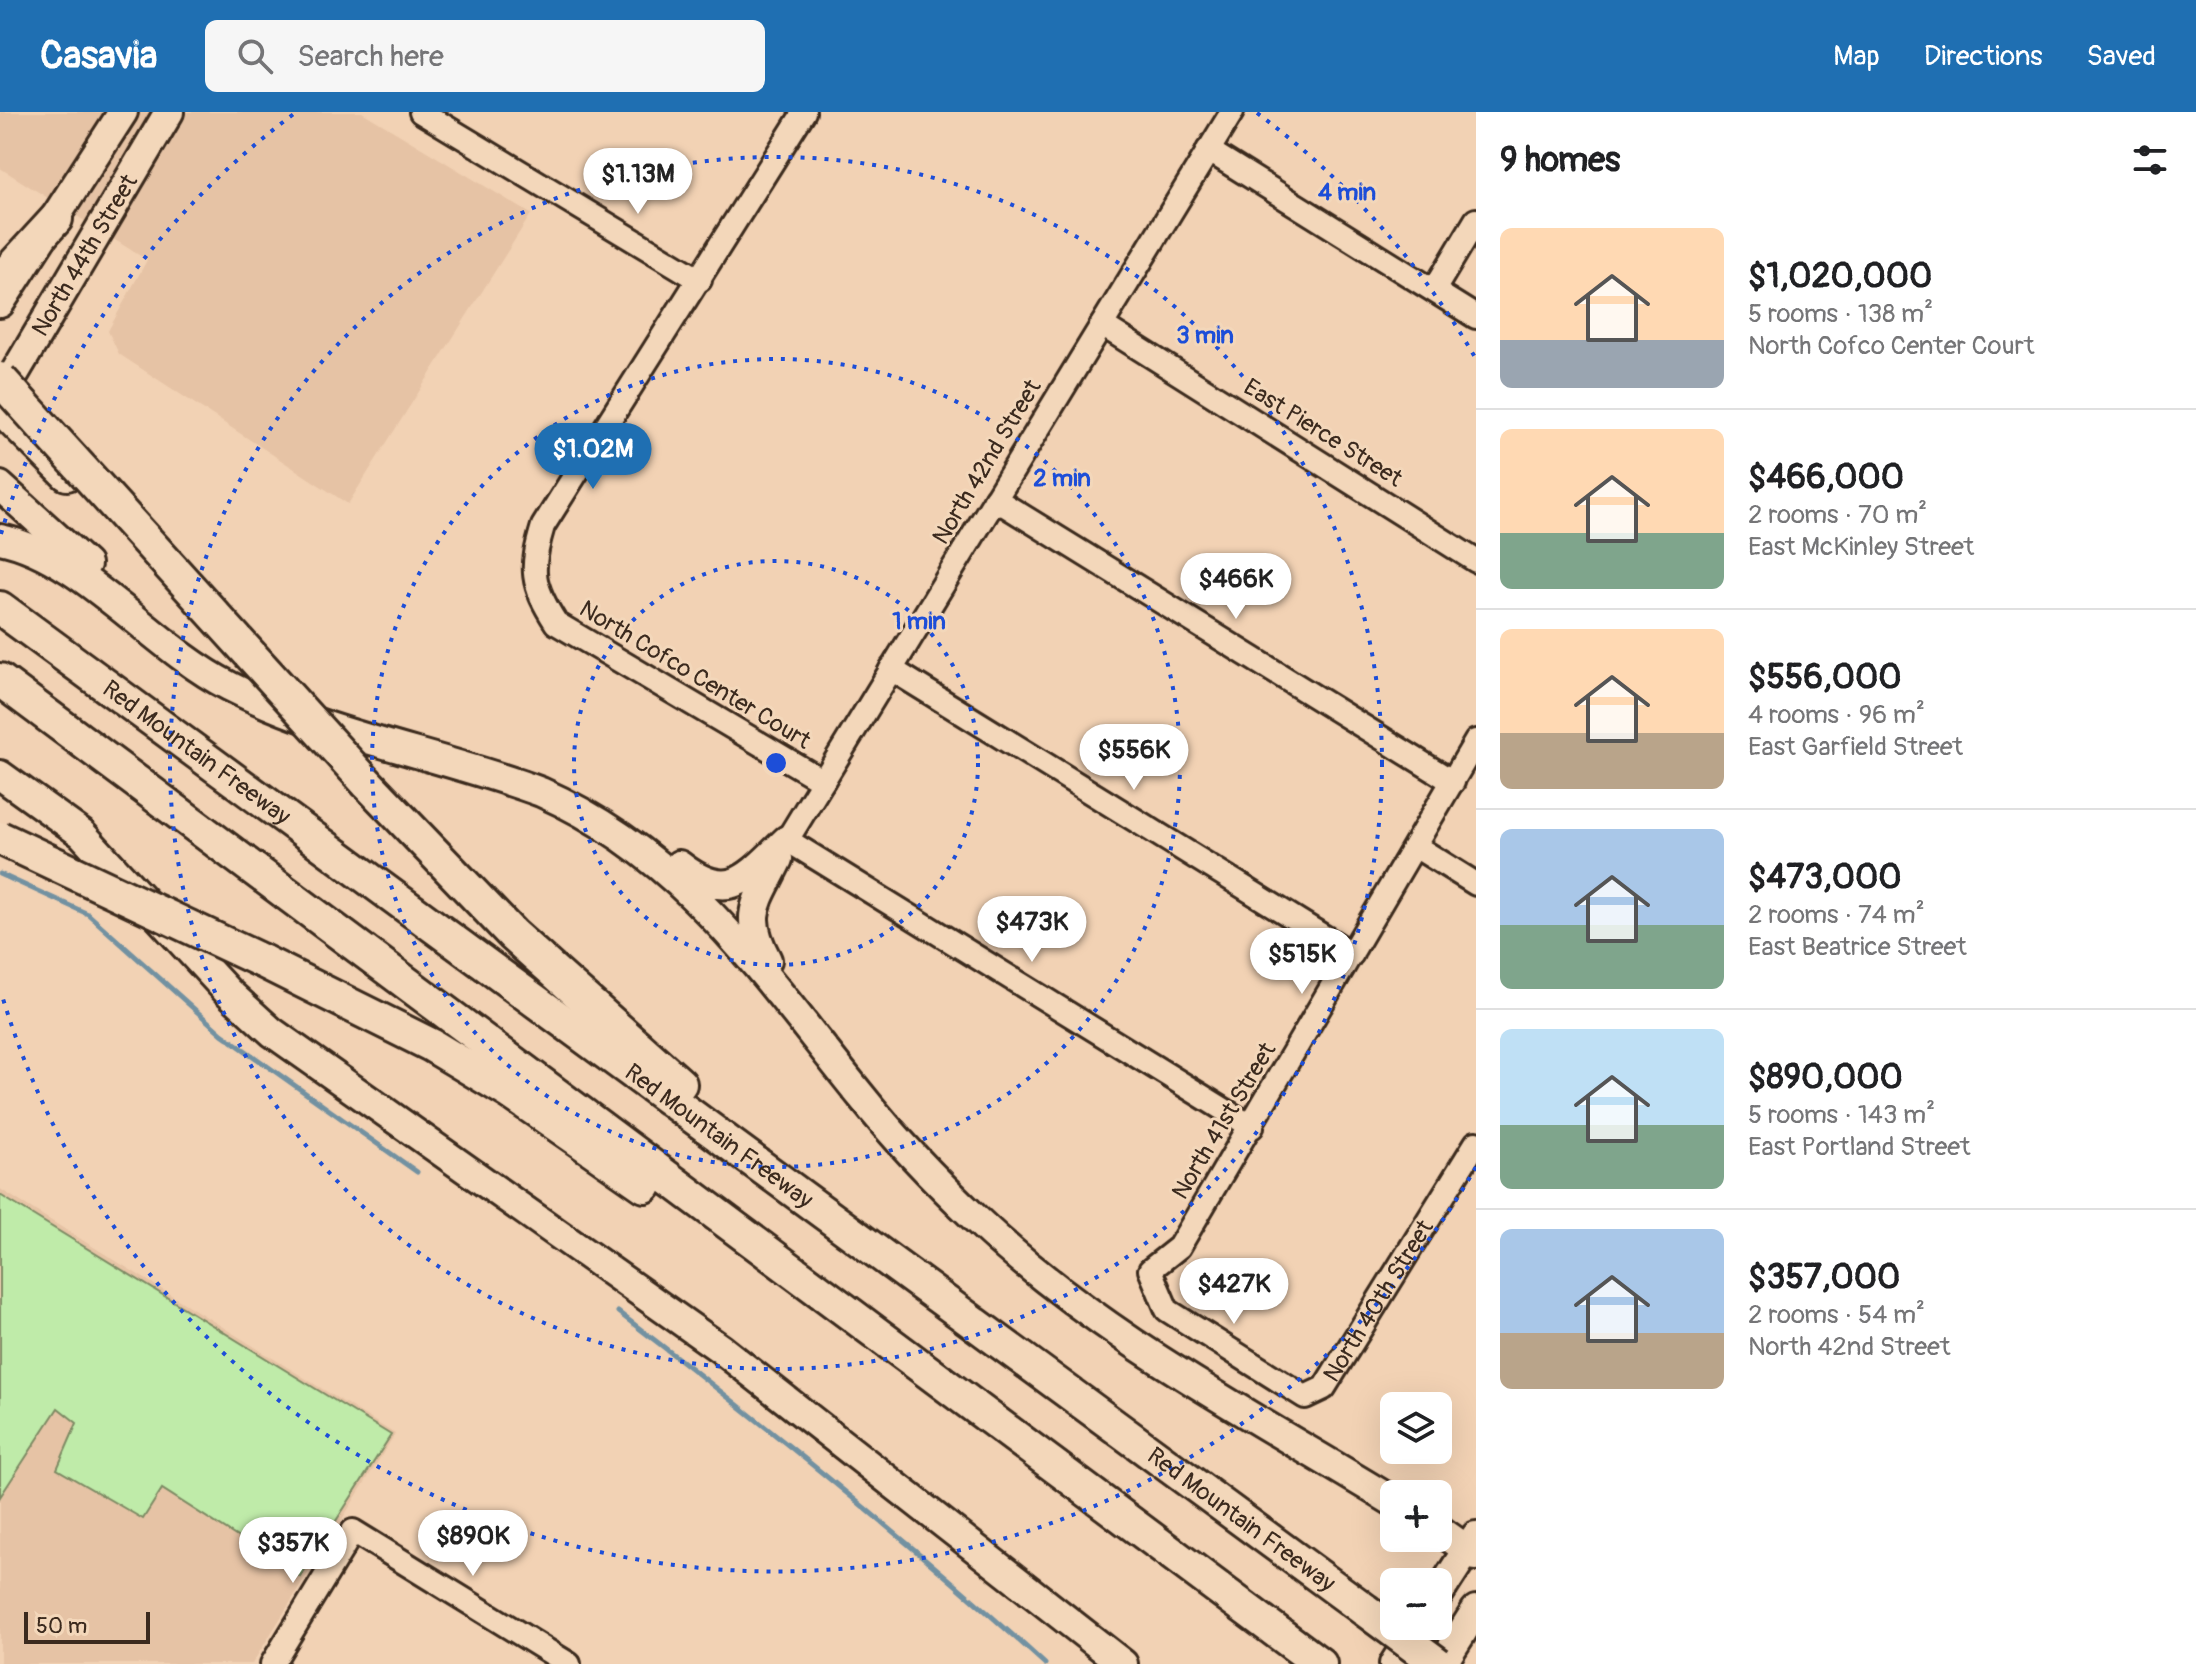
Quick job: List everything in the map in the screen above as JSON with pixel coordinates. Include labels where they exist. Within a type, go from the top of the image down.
[{"type":"highway","points":[[0,280],[56,219]]},
{"type":"highway","points":[[0,379],[367,783],[553,973],[688,1091],[924,1284]]},
{"type":"highway","points":[[0,407],[187,584]]},
{"type":"highway","name":"Red Mountain Freeway","points":[[0,608],[1440,1664]]},
{"type":"highway","points":[[0,680],[639,1155],[788,1271],[1320,1664]]},
{"type":"highway","points":[[0,838],[262,961],[456,1060],[565,1129],[639,1182],[788,1271]]},
{"type":"main road","name":"North 44th Street","points":[[0,303],[123,112]]},
{"type":"main road","name":"North 44th Street","points":[[0,398],[169,112]]},
{"type":"main road","points":[[0,486],[180,657]]},
{"type":"main road","points":[[0,539],[52,557],[180,657],[227,685],[280,709],[496,776],[568,804],[637,834],[698,879],[713,885],[731,885],[745,879],[787,840]]},
{"type":"main road","points":[[0,778],[35,798],[104,856],[227,991],[272,1032],[709,1341],[1123,1664]]},
{"type":"main road","points":[[568,804],[659,867],[701,901],[738,940],[903,1145],[981,1224],[1033,1268],[1156,1357],[1380,1493]]},
{"type":"main road","points":[[787,840],[755,904],[752,919],[754,935],[791,1007]]},
{"type":"main road","points":[[1452,1536],[1473,1547],[1452,1576]]},
{"type":"main road","points":[[1440,1664],[1476,1610]]},
{"type":"main road","points":[[1394,1664],[1409,1640]]},
{"type":"street","points":[[421,112],[700,280]]},
{"type":"street","name":"North Cofco Center Court","points":[[804,112],[543,526],[532,561],[538,595],[556,623],[823,781]]},
{"type":"street","name":"North 42nd Street","points":[[787,840],[1232,112]]},
{"type":"street","points":[[1208,150],[1476,317]]},
{"type":"street","points":[[1434,290],[1476,220]]},
{"type":"street","name":"East Pierce Street","points":[[1102,325],[1476,561]]},
{"type":"street","points":[[995,499],[1453,782]]},
{"type":"street","points":[[891,669],[1352,954]]},
{"type":"street","name":"North 41st Street","points":[[1150,1270],[1179,1247],[1476,741]]},
{"type":"street","points":[[787,840],[1252,1127]]},
{"type":"street","points":[[1415,846],[1476,884]]},
{"type":"street","name":"North 40th Street","points":[[1150,1270],[1167,1310],[1305,1397],[1324,1388],[1476,1143]]},
{"type":"street","points":[[272,1664],[353,1531],[569,1664]]},
{"type":"shaded area","points":[[0,112],[362,112],[531,214],[348,504],[119,354],[108,331],[147,260],[0,168]]},
{"type":"shaded area","points":[[0,1189],[395,1434],[252,1664],[0,1664]]},
{"type":"green space","points":[[0,1195],[391,1435],[300,1577],[162,1489],[143,1519],[57,1469],[77,1423],[58,1408],[0,1497]]},
{"type":"waterway","points":[[0,874],[88,914],[222,1034],[417,1172]]},
{"type":"waterway","points":[[618,1312],[835,1484],[1045,1664]]}]
